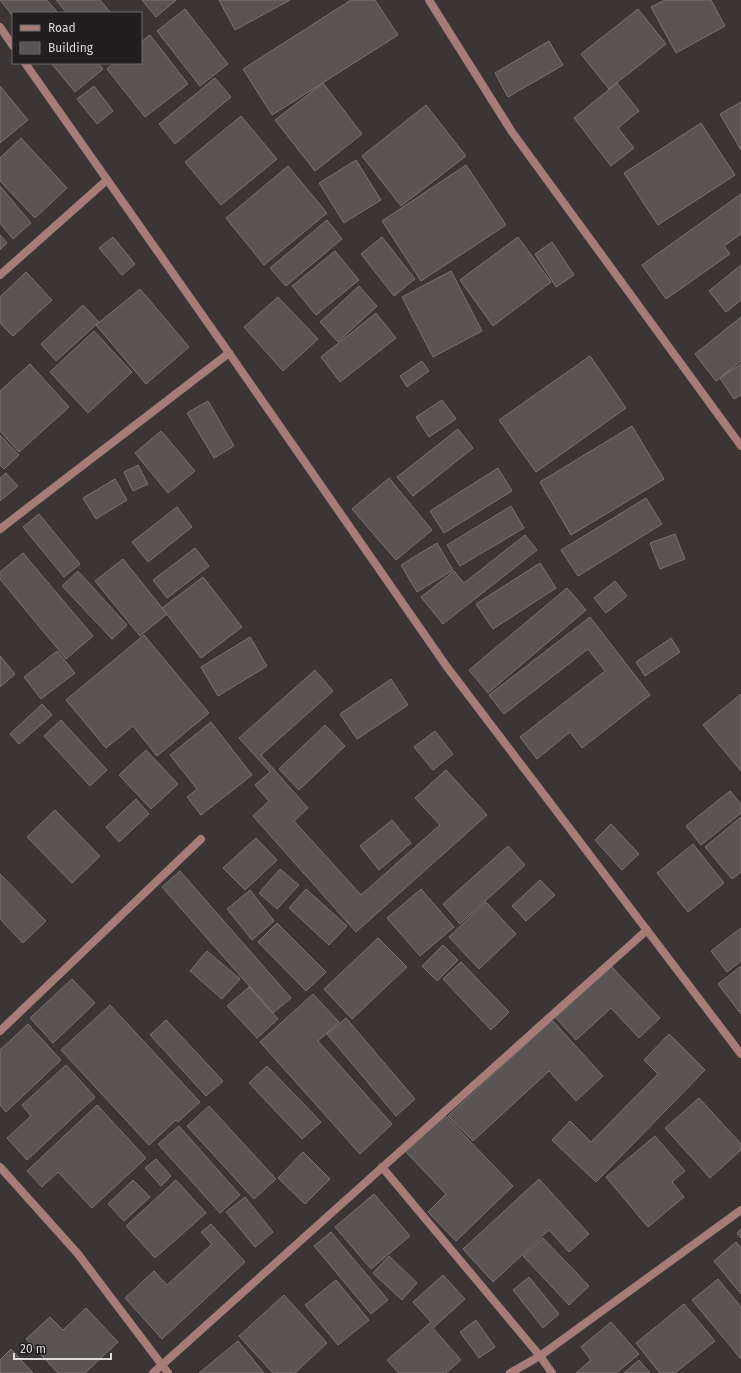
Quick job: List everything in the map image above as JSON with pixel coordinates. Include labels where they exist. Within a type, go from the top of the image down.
[{"type":"street","points":[[430,0],[512,132],[741,446]]},
{"type":"street","points":[[0,27],[12,45]]},
{"type":"street","points":[[26,64],[447,667],[741,1054]]},
{"type":"street","points":[[0,275],[108,180]]},
{"type":"street","points":[[0,529],[229,353]]},
{"type":"street","points":[[0,1031],[201,839]]},
{"type":"street","points":[[153,1373],[647,930]]},
{"type":"street","points":[[0,1167],[78,1254],[168,1373]]},
{"type":"street","points":[[382,1167],[540,1356],[552,1373]]},
{"type":"street","points":[[510,1373],[540,1356],[741,1210]]},
{"type":"building","points":[[0,0],[47,0],[57,12],[12,12],[12,15]]},
{"type":"building","points":[[56,0],[100,0],[110,12],[66,12]]},
{"type":"building","points":[[142,0],[176,0],[156,17]]},
{"type":"building","points":[[219,0],[290,0],[235,30]]},
{"type":"building","points":[[351,0],[375,0],[398,35],[272,115],[243,69]]},
{"type":"building","points":[[665,0],[711,0],[725,26],[676,53],[651,7]]},
{"type":"building","points":[[185,9],[228,64],[200,86],[157,31]]},
{"type":"building","points":[[638,9],[666,44],[609,89],[581,54]]},
{"type":"building","points":[[150,35],[188,84],[145,117],[107,69],[113,64],[142,64],[142,41]]},
{"type":"building","points":[[549,41],[563,65],[508,97],[495,73]]},
{"type":"building","points":[[52,64],[99,64],[103,69],[75,92]]},
{"type":"building","points":[[215,78],[231,97],[175,144],[159,124]]},
{"type":"building","points":[[323,83],[362,134],[315,171],[275,120]]},
{"type":"building","points":[[617,83],[639,111],[618,128],[634,148],[611,166],[574,118]]},
{"type":"building","points":[[0,86],[28,120],[0,143]]},
{"type":"building","points":[[94,86],[113,111],[97,124],[77,99]]},
{"type":"building","points":[[741,102],[741,150],[720,114]]},
{"type":"building","points":[[426,105],[466,156],[401,206],[362,156]]},
{"type":"building","points":[[241,116],[277,159],[221,205],[185,162]]},
{"type":"building","points":[[701,123],[735,175],[658,225],[624,173]]},
{"type":"building","points":[[21,138],[67,188],[35,218],[0,181],[0,158]]},
{"type":"building","points":[[356,160],[381,200],[344,223],[319,183]]},
{"type":"building","points":[[466,165],[506,225],[421,281],[382,221]]},
{"type":"building","points":[[288,166],[327,213],[264,265],[226,218]]},
{"type":"building","points":[[0,186],[31,223],[13,239],[0,223]]},
{"type":"building","points":[[741,194],[741,234],[724,246],[730,254],[666,299],[642,265]]},
{"type":"building","points":[[327,220],[342,239],[286,286],[270,268]]},
{"type":"building","points":[[0,235],[7,243],[0,250]]},
{"type":"building","points":[[113,237],[135,264],[122,275],[99,248]]},
{"type":"building","points":[[382,237],[415,279],[394,296],[361,254]]},
{"type":"building","points":[[518,237],[551,282],[493,326],[460,280]]},
{"type":"building","points":[[552,242],[574,275],[556,287],[535,254]]},
{"type":"building","points":[[335,251],[359,280],[316,315],[292,286]]},
{"type":"building","points":[[741,265],[741,300],[726,312],[709,291]]},
{"type":"building","points":[[451,271],[482,331],[433,357],[402,297]]},
{"type":"building","points":[[26,272],[52,300],[13,336],[0,323],[0,297]]},
{"type":"building","points":[[359,286],[377,306],[338,342],[320,322]]},
{"type":"building","points":[[140,289],[189,347],[146,384],[96,325]]},
{"type":"building","points":[[278,297],[318,339],[283,371],[244,327]]},
{"type":"building","points":[[83,305],[99,322],[56,361],[41,344]]},
{"type":"building","points":[[376,313],[396,338],[340,382],[321,357]]},
{"type":"building","points":[[741,317],[741,361],[716,381],[695,354]]},
{"type":"building","points":[[94,331],[132,372],[88,413],[50,372]]},
{"type":"building","points":[[590,356],[626,408],[536,472],[499,420]]},
{"type":"building","points":[[422,361],[429,371],[407,387],[400,376]]},
{"type":"building","points":[[30,364],[69,407],[19,452],[0,431],[0,391]]},
{"type":"building","points":[[741,364],[741,395],[734,399],[720,378]]},
{"type":"building","points":[[442,400],[456,419],[429,437],[416,417]]},
{"type":"building","points":[[208,401],[234,446],[214,458],[187,413]]},
{"type":"building","points":[[632,426],[664,479],[571,535],[540,482]]},
{"type":"building","points":[[458,429],[473,448],[413,496],[397,477]]},
{"type":"building","points":[[161,431],[195,471],[168,493],[135,453]]},
{"type":"building","points":[[0,435],[19,455],[4,469],[0,465]]},
{"type":"building","points":[[138,465],[148,484],[133,491],[124,472]]},
{"type":"building","points":[[498,468],[512,491],[444,533],[430,511]]},
{"type":"building","points":[[6,473],[18,486],[0,501],[0,478]]},
{"type":"building","points":[[389,478],[432,530],[396,560],[352,509]]},
{"type":"building","points":[[115,479],[127,500],[96,519],[83,498]]},
{"type":"building","points":[[646,498],[662,524],[578,576],[561,550]]},
{"type":"building","points":[[511,506],[524,528],[460,566],[447,545]]},
{"type":"building","points":[[177,507],[192,527],[148,562],[132,542]]},
{"type":"building","points":[[39,514],[80,564],[64,577],[23,527]]},
{"type":"building","points":[[675,534],[685,559],[660,569],[650,543]]},
{"type":"building","points":[[525,535],[537,550],[443,624],[421,597],[454,571],[464,583]]},
{"type":"building","points":[[437,543],[453,570],[417,592],[401,565]]},
{"type":"building","points":[[195,548],[209,566],[167,598],[153,580]]},
{"type":"building","points":[[23,553],[93,636],[66,659],[0,579],[0,572]]},
{"type":"building","points":[[123,559],[167,614],[140,636],[95,581]]},
{"type":"building","points":[[540,563],[556,588],[493,629],[476,604]]},
{"type":"building","points":[[78,571],[127,625],[112,639],[62,586]]},
{"type":"building","points":[[203,577],[242,627],[201,658],[162,608]]},
{"type":"building","points":[[615,581],[627,596],[606,613],[594,598]]},
{"type":"building","points":[[567,588],[586,610],[488,693],[469,670]]},
{"type":"building","points":[[590,617],[650,695],[582,748],[570,732],[537,759],[520,737],[605,671],[588,649],[504,714],[489,695]]},
{"type":"building","points":[[144,635],[209,713],[157,756],[133,726],[106,748],[66,700]]},
{"type":"building","points":[[250,637],[267,666],[218,696],[201,667]]},
{"type":"building","points":[[671,638],[680,652],[645,676],[636,662]]},
{"type":"building","points":[[57,651],[75,673],[41,699],[24,677]]},
{"type":"building","points":[[0,656],[15,674],[0,687]]},
{"type":"building","points":[[315,670],[333,691],[261,755],[308,808],[294,821],[361,895],[440,825],[415,798],[446,770],[487,815],[356,932],[253,816],[269,801],[255,785],[270,772],[239,738]]},
{"type":"building","points":[[391,679],[408,705],[357,739],[340,714]]},
{"type":"building","points":[[741,694],[741,771],[703,725]]},
{"type":"building","points":[[42,704],[52,715],[19,744],[10,734]]},
{"type":"building","points":[[61,720],[107,770],[90,786],[44,736]]},
{"type":"building","points":[[211,722],[252,775],[201,815],[187,797],[197,789],[170,755]]},
{"type":"building","points":[[325,725],[345,746],[299,790],[279,769]]},
{"type":"building","points":[[435,731],[453,754],[433,770],[414,747]]},
{"type":"building","points":[[146,750],[178,784],[151,809],[119,775]]},
{"type":"building","points":[[730,791],[741,804],[741,813],[701,845],[686,826]]},
{"type":"building","points":[[136,799],[149,814],[119,842],[106,827]]},
{"type":"building","points":[[55,810],[100,856],[72,883],[27,837]]},
{"type":"building","points":[[741,817],[741,872],[732,879],[705,847]]},
{"type":"building","points":[[392,820],[411,843],[379,870],[360,846]]},
{"type":"building","points":[[611,824],[639,854],[622,870],[595,840]]},
{"type":"building","points":[[256,838],[277,860],[245,890],[223,868]]},
{"type":"building","points":[[693,844],[724,883],[688,912],[657,873]]},
{"type":"building","points":[[508,846],[525,865],[460,924],[443,904]]},
{"type":"building","points":[[280,869],[299,885],[277,909],[259,893]]},
{"type":"building","points":[[180,871],[291,998],[273,1013],[162,887]]},
{"type":"building","points":[[0,874],[46,921],[23,943],[0,919]]},
{"type":"building","points":[[540,880],[555,895],[526,921],[512,906]]},
{"type":"building","points":[[306,889],[347,926],[329,945],[289,908]]},
{"type":"building","points":[[421,889],[454,927],[420,956],[387,918]]},
{"type":"building","points":[[250,890],[274,921],[252,940],[227,909]]},
{"type":"building","points":[[486,902],[516,934],[479,969],[449,937]]},
{"type":"building","points":[[277,923],[326,972],[306,991],[258,942]]},
{"type":"building","points":[[741,928],[741,961],[727,972],[711,951]]},
{"type":"building","points":[[378,938],[407,967],[352,1019],[324,989]]},
{"type":"building","points":[[443,945],[458,960],[437,981],[422,966]]},
{"type":"building","points":[[207,951],[240,979],[222,999],[190,971]]},
{"type":"building","points":[[461,962],[509,1012],[491,1030],[443,979]]},
{"type":"building","points":[[610,965],[660,1018],[639,1038],[611,1008],[576,1040],[555,1017]]},
{"type":"building","points":[[741,966],[741,1014],[718,984]]},
{"type":"building","points":[[72,979],[95,1003],[53,1043],[30,1018]]},
{"type":"building","points":[[249,987],[278,1019],[257,1038],[227,1006]]},
{"type":"building","points":[[313,994],[339,1022],[318,1041],[392,1124],[360,1154],[260,1042]]},
{"type":"building","points":[[110,1005],[200,1102],[178,1122],[176,1120],[149,1145],[61,1050]]},
{"type":"building","points":[[346,1018],[415,1099],[396,1116],[327,1034]]},
{"type":"building","points":[[166,1020],[223,1081],[206,1096],[150,1035]]},
{"type":"building","points":[[552,1020],[603,1076],[576,1101],[549,1071],[473,1141],[448,1116]]},
{"type":"building","points":[[28,1024],[61,1060],[6,1112],[0,1105],[0,1050]]},
{"type":"building","points":[[669,1034],[705,1070],[596,1182],[552,1140],[570,1121],[591,1142],[658,1074],[644,1060]]},
{"type":"building","points":[[66,1065],[95,1097],[27,1160],[7,1138],[31,1116],[22,1105]]},
{"type":"building","points":[[267,1066],[321,1122],[302,1139],[249,1083]]},
{"type":"building","points":[[699,1098],[741,1144],[741,1150],[710,1178],[665,1128]]},
{"type":"building","points":[[97,1105],[146,1158],[92,1208],[58,1172],[42,1187],[27,1171]]},
{"type":"building","points":[[209,1106],[276,1179],[254,1199],[187,1126]]},
{"type":"building","points":[[444,1114],[513,1186],[456,1241],[428,1212],[446,1194],[405,1151]]},
{"type":"building","points":[[179,1126],[240,1195],[220,1213],[158,1144]]},
{"type":"building","points":[[655,1136],[685,1171],[672,1182],[684,1197],[648,1227],[606,1177]]},
{"type":"building","points":[[303,1152],[330,1179],[305,1204],[278,1178]]},
{"type":"building","points":[[156,1159],[171,1176],[161,1186],[145,1168]]},
{"type":"building","points":[[539,1179],[589,1234],[569,1252],[549,1230],[493,1282],[463,1249]]},
{"type":"building","points":[[133,1180],[150,1197],[124,1221],[108,1204]]},
{"type":"building","points":[[176,1180],[206,1213],[155,1258],[126,1226]]},
{"type":"building","points":[[374,1194],[410,1236],[371,1269],[335,1227]]},
{"type":"building","points":[[245,1197],[273,1232],[255,1247],[226,1212]]},
{"type":"building","points":[[211,1224],[245,1262],[162,1339],[125,1298],[154,1271],[167,1285],[212,1244],[201,1232]]},
{"type":"building","points":[[741,1229],[741,1238],[737,1233]]},
{"type":"building","points":[[331,1232],[388,1300],[371,1314],[314,1246]]},
{"type":"building","points":[[543,1238],[589,1286],[569,1305],[523,1256]]},
{"type":"building","points":[[736,1242],[741,1248],[741,1294],[714,1261]]},
{"type":"building","points":[[389,1256],[417,1283],[402,1300],[373,1273]]},
{"type":"building","points":[[443,1275],[465,1299],[433,1328],[461,1360],[446,1373],[399,1373],[387,1360],[431,1322],[413,1302]]},
{"type":"building","points":[[529,1277],[559,1314],[543,1328],[513,1290]]},
{"type":"building","points":[[718,1279],[741,1307],[741,1359],[692,1300]]},
{"type":"building","points":[[336,1280],[369,1320],[338,1345],[305,1305]]},
{"type":"building","points":[[284,1295],[327,1343],[295,1373],[273,1373],[239,1336]]},
{"type":"building","points":[[684,1304],[715,1341],[675,1373],[660,1373],[636,1343]]},
{"type":"building","points":[[86,1308],[118,1342],[85,1373],[58,1373],[26,1339],[50,1317],[63,1330]]},
{"type":"building","points":[[476,1320],[495,1347],[479,1358],[460,1332]]},
{"type":"building","points":[[611,1322],[639,1354],[616,1373],[576,1373],[591,1360],[581,1347]]},
{"type":"building","points":[[238,1341],[264,1373],[199,1373]]},
{"type":"building","points":[[11,1349],[33,1373],[0,1373],[0,1360]]},
{"type":"building","points":[[639,1360],[650,1373],[624,1373]]}]
